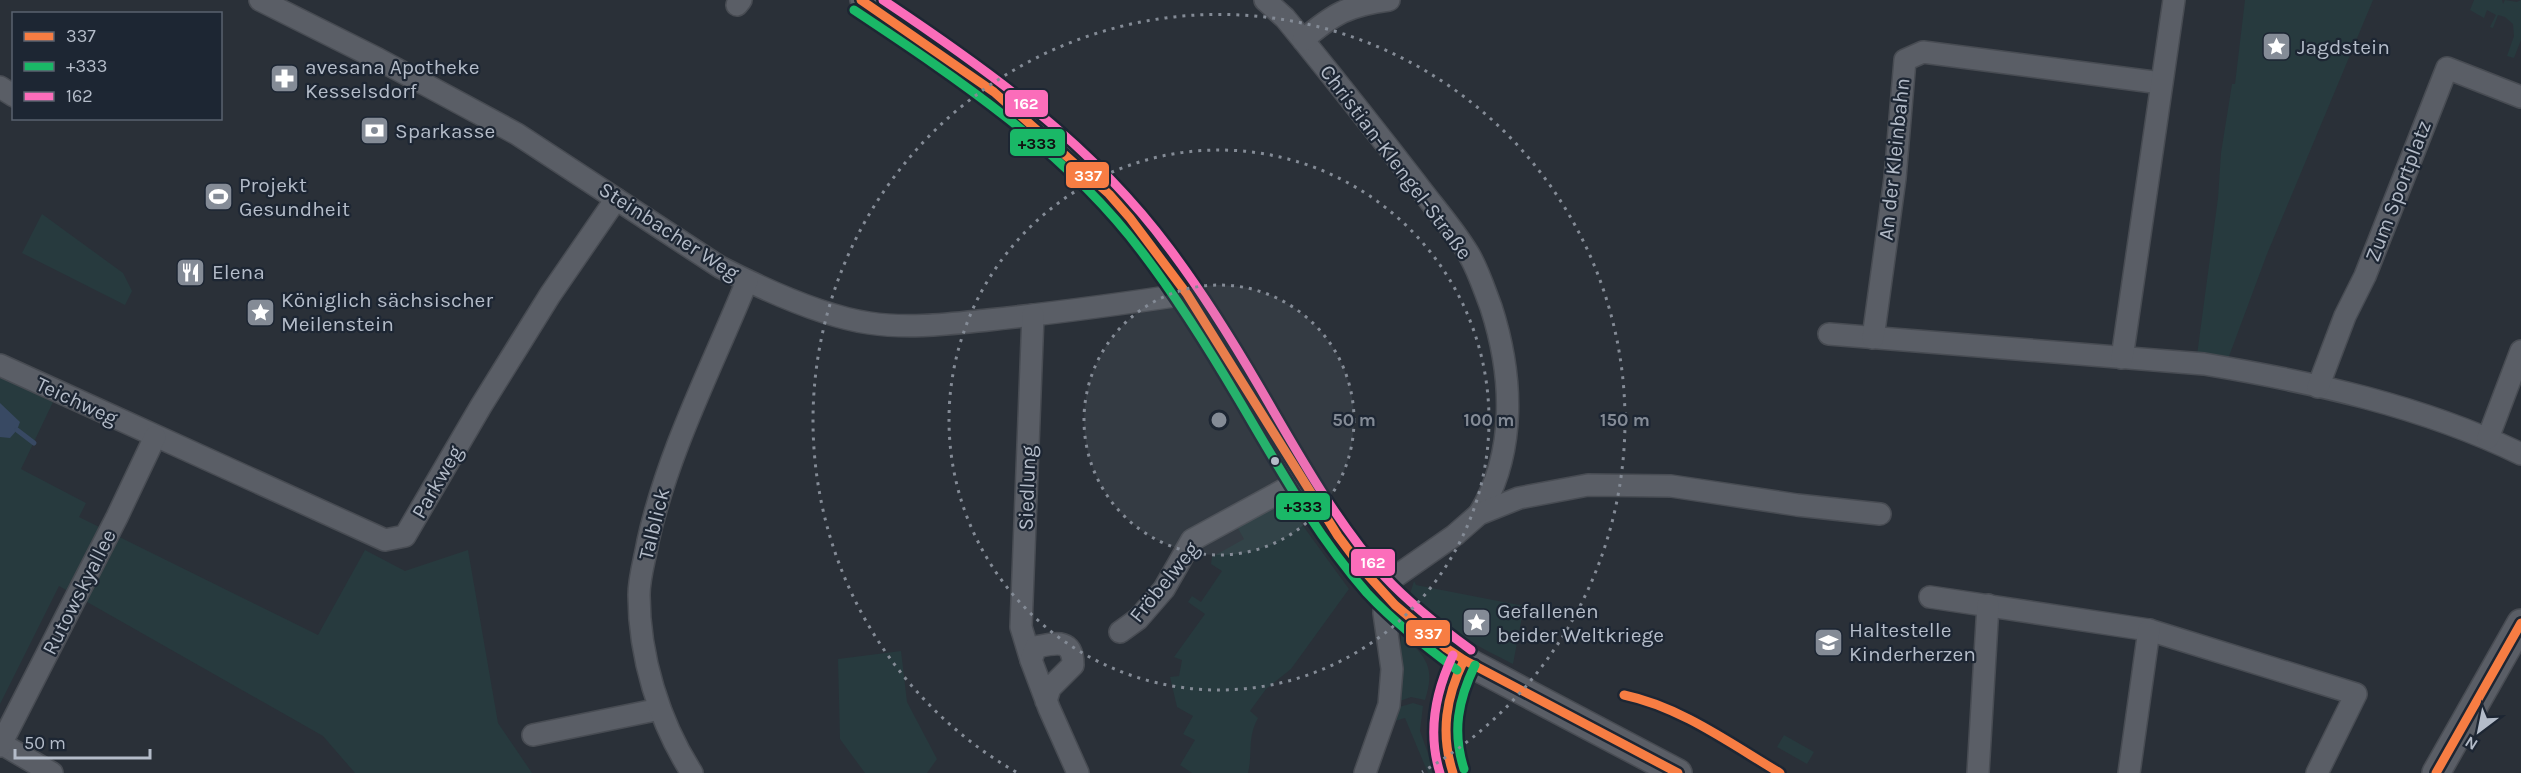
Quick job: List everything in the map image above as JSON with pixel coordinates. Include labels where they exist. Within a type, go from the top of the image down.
[{"type":"street","name":"Steinbacher Weg","points":[[260,0],[378,58],[508,129],[702,256],[747,281],[838,317],[869,323],[913,327],[1033,315],[1187,294]]},
{"type":"street","points":[[861,0],[994,92],[1033,125],[1123,210],[1187,294],[1302,480],[1356,562],[1385,596],[1438,643],[1464,660],[1678,773]]},
{"type":"street","name":"Christian-Klengel-Straße","points":[[1265,0],[1285,18],[1367,119],[1468,253],[1484,288],[1498,332],[1507,375],[1508,426],[1500,468],[1492,493],[1479,514]]},
{"type":"street","points":[[1303,39],[1329,18],[1349,7],[1389,0]]},
{"type":"street","points":[[2121,357],[2174,0]]},
{"type":"street","name":"An der Kleinbahn","points":[[1873,338],[1894,178],[1905,60],[1923,52],[2160,83]]},
{"type":"street","name":"Zum Sportplatz","points":[[2318,387],[2345,316],[2365,276],[2446,68],[2521,97]]},
{"type":"street","name":"Parkweg","points":[[155,436],[385,540],[405,536],[487,396],[550,295],[616,199]]},
{"type":"street","name":"Talblick","points":[[692,773],[660,709],[645,651],[639,596],[640,579],[658,501],[668,471],[747,281]]},
{"type":"street","name":"Siedlung","points":[[1031,660],[1020,627],[1033,315]]},
{"type":"street","points":[[1829,334],[2204,364],[2406,408],[2488,438],[2521,454]]},
{"type":"street","points":[[2488,438],[2521,351]]},
{"type":"street","name":"Teichweg","points":[[0,365],[155,436]]},
{"type":"street","name":"Rutowskyallee","points":[[0,745],[117,517],[155,436]]},
{"type":"street","name":"Fröbelweg","points":[[1120,632],[1138,619],[1164,589],[1192,540],[1302,480]]},
{"type":"street","name":"Christian-Klengel-Straße","points":[[1385,596],[1392,579],[1479,514],[1519,498],[1588,485],[1671,486],[1797,505],[1880,514]]},
{"type":"street","points":[[1365,773],[1389,705],[1392,669],[1384,617],[1385,596]]},
{"type":"street","points":[[1930,597],[2149,630],[2356,694],[2317,773]]},
{"type":"street","points":[[1978,773],[1988,605]]},
{"type":"street","points":[[2436,773],[2521,623]]},
{"type":"street","points":[[2129,773],[2149,630]]},
{"type":"street","points":[[1046,701],[1050,688],[1071,670],[1073,656],[1069,647],[1059,643],[1036,647],[1031,660],[1046,701],[1078,773]]},
{"type":"street","points":[[1453,773],[1446,756],[1443,729],[1452,688],[1464,660]]},
{"type":"street","points":[[533,735],[660,709]]},
{"type":"street","points":[[0,745],[52,773]]},
{"type":"green space","points":[[2245,0],[2373,0],[2267,254],[2228,359],[2197,355],[2218,198],[2221,153],[2232,84],[2235,84]]},
{"type":"green space","points":[[2474,0],[2502,0],[2503,4],[2505,0],[2517,2],[2521,0],[2521,40],[2514,58],[2507,56],[2514,36],[2513,24],[2505,17],[2498,15],[2493,28],[2490,27],[2496,15],[2487,10],[2484,18],[2470,10]]},
{"type":"green space","points":[[42,214],[123,273],[132,291],[125,305],[22,253]]},
{"type":"green space","points":[[0,377],[53,402],[21,469],[86,503],[79,517],[318,635],[365,550],[405,571],[468,550],[498,723],[532,773],[355,773],[323,736],[59,586],[0,704]]},
{"type":"green space","points":[[1271,507],[1290,508],[1349,589],[1291,669],[1266,689],[1250,711],[1258,718],[1252,732],[1248,773],[1192,773],[1180,765],[1195,740],[1183,734],[1193,716],[1177,707],[1170,677],[1179,676],[1182,660],[1174,657],[1205,614],[1188,602],[1192,596],[1201,602],[1222,571],[1211,564],[1212,557],[1244,539],[1235,523]]},
{"type":"green space","points":[[1414,581],[1416,585],[1524,606],[1513,664],[1456,633],[1426,613],[1410,594]]},
{"type":"green space","points":[[1401,635],[1417,649],[1429,671],[1425,700],[1411,697],[1397,702]]},
{"type":"green space","points":[[901,651],[907,702],[937,759],[927,773],[865,773],[840,739],[838,659]]},
{"type":"green space","points":[[1413,703],[1423,706],[1420,731],[1435,773],[1428,773],[1405,718],[1391,722],[1396,708]]},
{"type":"green space","points":[[1784,735],[1814,752],[1807,764],[1777,747]]},
{"type":"water","points":[[0,403],[20,422],[10,438],[0,437]]},
{"type":"waterway","points":[[17,430],[34,443]]},
{"type":"transit line","name":"337","points":[[861,0],[994,92],[1109,194],[1187,294],[1338,536],[1365,572],[1395,605],[1446,648],[1464,660],[1678,773]]},
{"type":"transit line","name":"162","points":[[883,0],[1000,82],[1037,112],[1073,143],[1139,211],[1169,248],[1205,299],[1239,352],[1303,462],[1350,533],[1395,587],[1427,616],[1471,650]]},
{"type":"transit line","name":"+333","points":[[854,10],[971,90],[1008,119],[1080,181],[1112,215],[1181,306],[1298,500],[1348,571],[1388,614],[1457,670]]},
{"type":"transit line","name":"337","points":[[2436,773],[2521,623]]},
{"type":"transit line","name":"162","points":[[1440,773],[1434,743],[1435,713],[1442,684],[1453,655]]},
{"type":"transit line","name":"337","points":[[1453,773],[1447,744],[1447,715],[1453,688],[1464,660]]},
{"type":"transit line","name":"+333","points":[[1464,769],[1458,742],[1459,716],[1464,691],[1475,665]]},
{"type":"transit line","name":"337","points":[[1624,695],[1666,708],[1685,717],[1780,773]]},
{"type":"place","name":"Jagdstein","points":[[2276,47]]},
{"type":"place","name":"avesana Apotheke Kesselsdorf","points":[[284,79]]},
{"type":"place","name":"Sparkasse","points":[[374,131]]},
{"type":"place","name":"Projekt Gesundheit","points":[[218,197]]},
{"type":"place","name":"Elena","points":[[191,272]]},
{"type":"place","name":"Königlich sächsischer Meilenstein","points":[[260,312]]},
{"type":"place","name":"Gefallenen beider Weltkriege","points":[[1476,623]]},
{"type":"place","name":"Haltestelle Kinderherzen","points":[[1828,642]]}]
